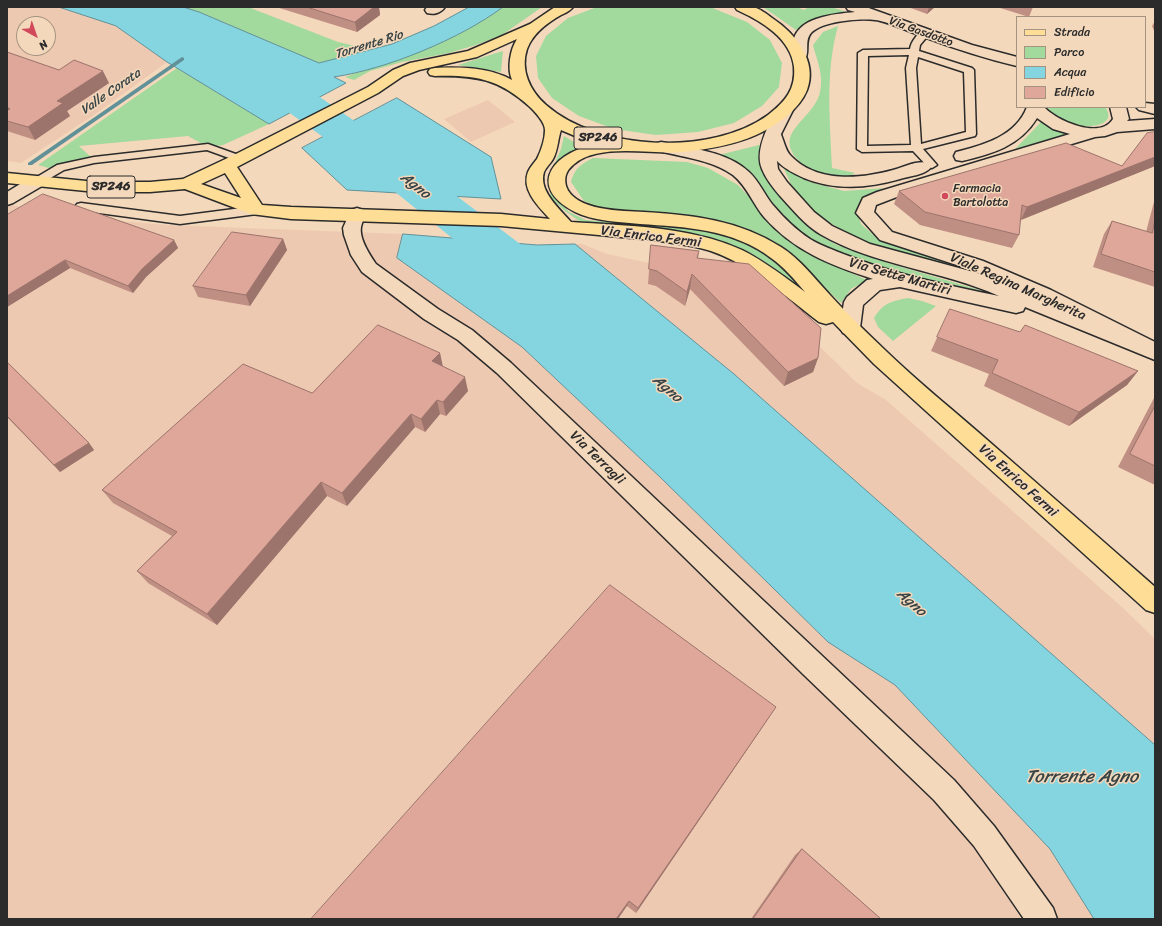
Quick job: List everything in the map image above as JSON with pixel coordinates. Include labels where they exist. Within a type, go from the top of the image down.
[{"type":"main road","name":"SP246","points":[[373,90],[398,73],[415,66],[472,54],[534,27],[552,13],[566,7]]},
{"type":"main road","name":"SP246","points":[[373,90],[430,72],[459,70],[486,75],[505,82],[561,123],[582,133],[606,140],[632,145],[661,147],[699,145],[734,138],[763,126],[785,110],[794,100],[800,89],[802,78],[800,56],[790,40],[775,25],[755,12],[742,7]]},
{"type":"main road","name":"SP246","points":[[534,27],[519,50],[518,76],[538,106]]},
{"type":"main road","points":[[257,210],[234,162],[373,90]]},
{"type":"main road","points":[[538,106],[553,128],[551,143],[545,159],[536,172],[536,185],[541,198],[566,227]]},
{"type":"main road","name":"Via Enrico Fermi","points":[[632,145],[588,150],[571,158],[562,166],[557,174],[558,187],[567,200],[583,209],[611,216],[689,221],[719,226],[750,238],[777,253],[802,276],[881,359],[1155,602]]},
{"type":"main road","name":"SP246","points":[[7,178],[96,187],[150,187],[186,184],[234,162]]},
{"type":"main road","points":[[186,184],[257,210],[291,213],[362,214],[501,220],[524,214],[533,209],[541,198]]},
{"type":"main road","name":"Via Enrico Fermi","points":[[501,220],[663,236],[701,242],[735,254],[776,280],[881,359]]},
{"type":"street","name":"Via Gasdotto","points":[[853,7],[967,48],[1014,68]]},
{"type":"street","points":[[800,56],[801,36],[810,27],[828,20],[854,16],[878,16]]},
{"type":"street","points":[[773,134],[783,157],[794,167],[809,175],[828,181],[851,183],[880,179],[985,150],[1009,139],[1020,130],[1035,108],[1041,115],[1057,125],[1076,131],[1104,131],[1115,127],[1155,124]]},
{"type":"street","points":[[1115,127],[1120,121],[1121,113],[1118,108]]},
{"type":"street","name":"Via Sette Martiri","points":[[785,110],[773,134],[768,153],[770,169],[781,186],[808,216],[826,230],[864,248],[985,282],[1058,314],[1155,352]]},
{"type":"street","name":"Viale Regina Margherita","points":[[1090,132],[979,167],[918,183],[891,192],[869,202],[865,213],[886,236],[976,265],[1044,295],[1155,352]]},
{"type":"street","name":"Via Sette Martiri","points":[[661,147],[703,157],[723,164],[739,172],[752,187],[766,208],[784,227],[809,246],[859,268],[924,286],[1058,314]]},
{"type":"street","points":[[7,199],[36,182]]},
{"type":"street","name":"Via Terragli","points":[[362,214],[352,228],[360,254],[369,268],[431,314],[465,334],[504,368],[944,790],[984,836],[1042,919]]},
{"type":"street","points":[[850,328],[854,302],[874,285],[901,280]]},
{"type":"lane","points":[[925,33],[915,45],[911,68],[916,148],[932,165]]},
{"type":"lane","points":[[913,52],[969,70],[971,134],[916,148],[862,149],[863,53],[913,52]]},
{"type":"lane","points":[[36,182],[61,167],[102,159],[208,147],[234,162]]},
{"type":"lane","points":[[81,207],[180,220],[257,210]]},
{"type":"shaded area","points":[[7,7],[59,7],[77,12],[116,26],[167,62],[94,115],[21,163],[7,161]]},
{"type":"shaded area","points":[[488,100],[515,122],[471,142],[444,119]]},
{"type":"shaded area","points":[[7,204],[75,217],[167,225],[403,234],[397,258],[522,347],[661,478],[828,642],[895,685],[1050,849],[1094,919],[7,919]]},
{"type":"shaded area","points":[[575,244],[582,244],[607,254],[649,263],[677,265],[810,337],[857,383],[886,400],[1122,607],[1155,639],[1155,745],[734,374]]},
{"type":"green space","points":[[814,6],[820,6],[849,13],[821,18],[796,30],[763,7],[796,7],[804,10]]},
{"type":"green space","points":[[183,7],[248,7],[338,42],[372,50],[319,63],[199,12]]},
{"type":"green space","points":[[503,7],[542,7],[502,35],[476,45],[449,53],[402,62],[370,71],[354,80],[345,77],[427,48],[466,30]]},
{"type":"green space","points":[[597,7],[710,7],[747,22],[770,40],[782,63],[779,87],[762,106],[734,123],[698,132],[656,135],[614,129],[579,116],[552,98],[538,78],[536,56],[546,36],[568,18]]},
{"type":"green space","points":[[838,26],[831,61],[829,96],[830,132],[832,168],[855,173],[845,177],[822,174],[807,168],[799,161],[792,151],[790,142],[792,134],[816,102],[820,92],[821,74],[813,45],[823,32]]},
{"type":"green space","points":[[503,51],[501,72],[458,65]]},
{"type":"green space","points":[[177,68],[269,124],[223,145],[208,147],[188,136],[79,146],[94,160],[56,170],[38,165]]},
{"type":"green space","points":[[1047,108],[1105,108],[1108,115],[1106,121],[1098,125],[1088,126],[1076,125],[1053,115]]},
{"type":"green space","points":[[1042,121],[1051,128],[1071,133],[1015,149]]},
{"type":"green space","points":[[564,136],[577,144],[592,147],[575,152],[554,165],[561,149]]},
{"type":"green space","points":[[763,144],[769,181],[786,203],[819,235],[837,245],[891,264],[990,293],[883,271],[828,249],[799,231],[776,207],[752,175],[719,155]]},
{"type":"green space","points":[[593,158],[687,162],[708,168],[738,185],[781,231],[815,257],[867,280],[851,289],[841,303],[792,256],[755,233],[704,217],[602,209],[584,201],[571,182],[574,173],[579,167]]},
{"type":"green space","points":[[781,162],[793,172],[810,182],[844,191],[884,188],[868,195],[861,201],[857,212],[861,224],[878,239],[954,265],[875,247],[841,230],[815,212],[794,191]]},
{"type":"green space","points":[[550,177],[552,195],[569,212],[586,220],[701,230],[745,243],[766,254],[787,270],[807,288],[843,327],[744,252],[715,240],[668,231],[579,221],[565,211],[550,197]]},
{"type":"green space","points":[[908,298],[936,306],[893,341],[878,327],[874,318],[884,306],[897,300]]},
{"type":"water","points":[[59,7],[183,7],[199,12],[319,63],[392,44],[434,26],[469,7],[503,7],[486,19],[466,30],[422,51],[377,67],[334,77],[346,83],[269,124],[167,62],[116,26]]},
{"type":"water","points":[[397,98],[491,157],[501,199],[347,190],[302,148]]},
{"type":"water","name":"Torrente Agno","points":[[403,234],[537,245],[575,244],[734,374],[1155,745],[1155,919],[1094,919],[1050,849],[895,685],[828,642],[661,478],[522,347],[397,258]]},
{"type":"building","points":[[307,7],[374,7],[355,22]]},
{"type":"building","points":[[7,52],[59,70],[74,60],[103,71],[57,101],[63,103],[28,127],[7,121],[7,110],[10,109],[7,107]]},
{"type":"building","points":[[1155,132],[1155,157],[1027,207],[1022,205],[1019,235],[925,212],[899,191],[1066,143],[1122,166],[1147,133]]},
{"type":"building","points":[[43,194],[174,240],[142,269],[128,286],[65,260],[7,296],[7,215]]},
{"type":"building","points":[[1155,219],[1155,272],[1101,254],[1112,221],[1152,233]]},
{"type":"building","points":[[232,232],[283,239],[246,295],[193,286]]},
{"type":"building","points":[[651,245],[699,251],[697,258],[749,264],[821,328],[818,358],[788,372],[692,274],[687,292],[657,271],[649,269]]},
{"type":"building","points":[[950,309],[1020,332],[1025,325],[1138,371],[1079,412],[992,373],[998,360],[937,337]]},
{"type":"building","points":[[378,325],[440,353],[432,361],[465,377],[443,402],[437,400],[421,419],[411,414],[342,493],[321,482],[207,614],[137,571],[177,532],[102,490],[243,364],[312,393]]},
{"type":"building","points":[[7,362],[89,443],[54,465],[7,416]]},
{"type":"building","points":[[1155,406],[1155,466],[1130,454]]},
{"type":"building","points":[[610,585],[776,707],[638,908],[629,901],[616,919],[311,919]]},
{"type":"building","points":[[802,849],[881,919],[753,919]]},
{"type":"waterway","name":"Agno","points":[[122,7],[207,42],[251,67],[377,156],[548,290]]},
{"type":"waterway","name":"Valle Corata","points":[[30,164],[182,59]]},
{"type":"place","name":"Farmacia Bartolotta","points":[[945,196]]},
{"type":"water label","name":"Torrente Rio","points":[[369,45]]}]
